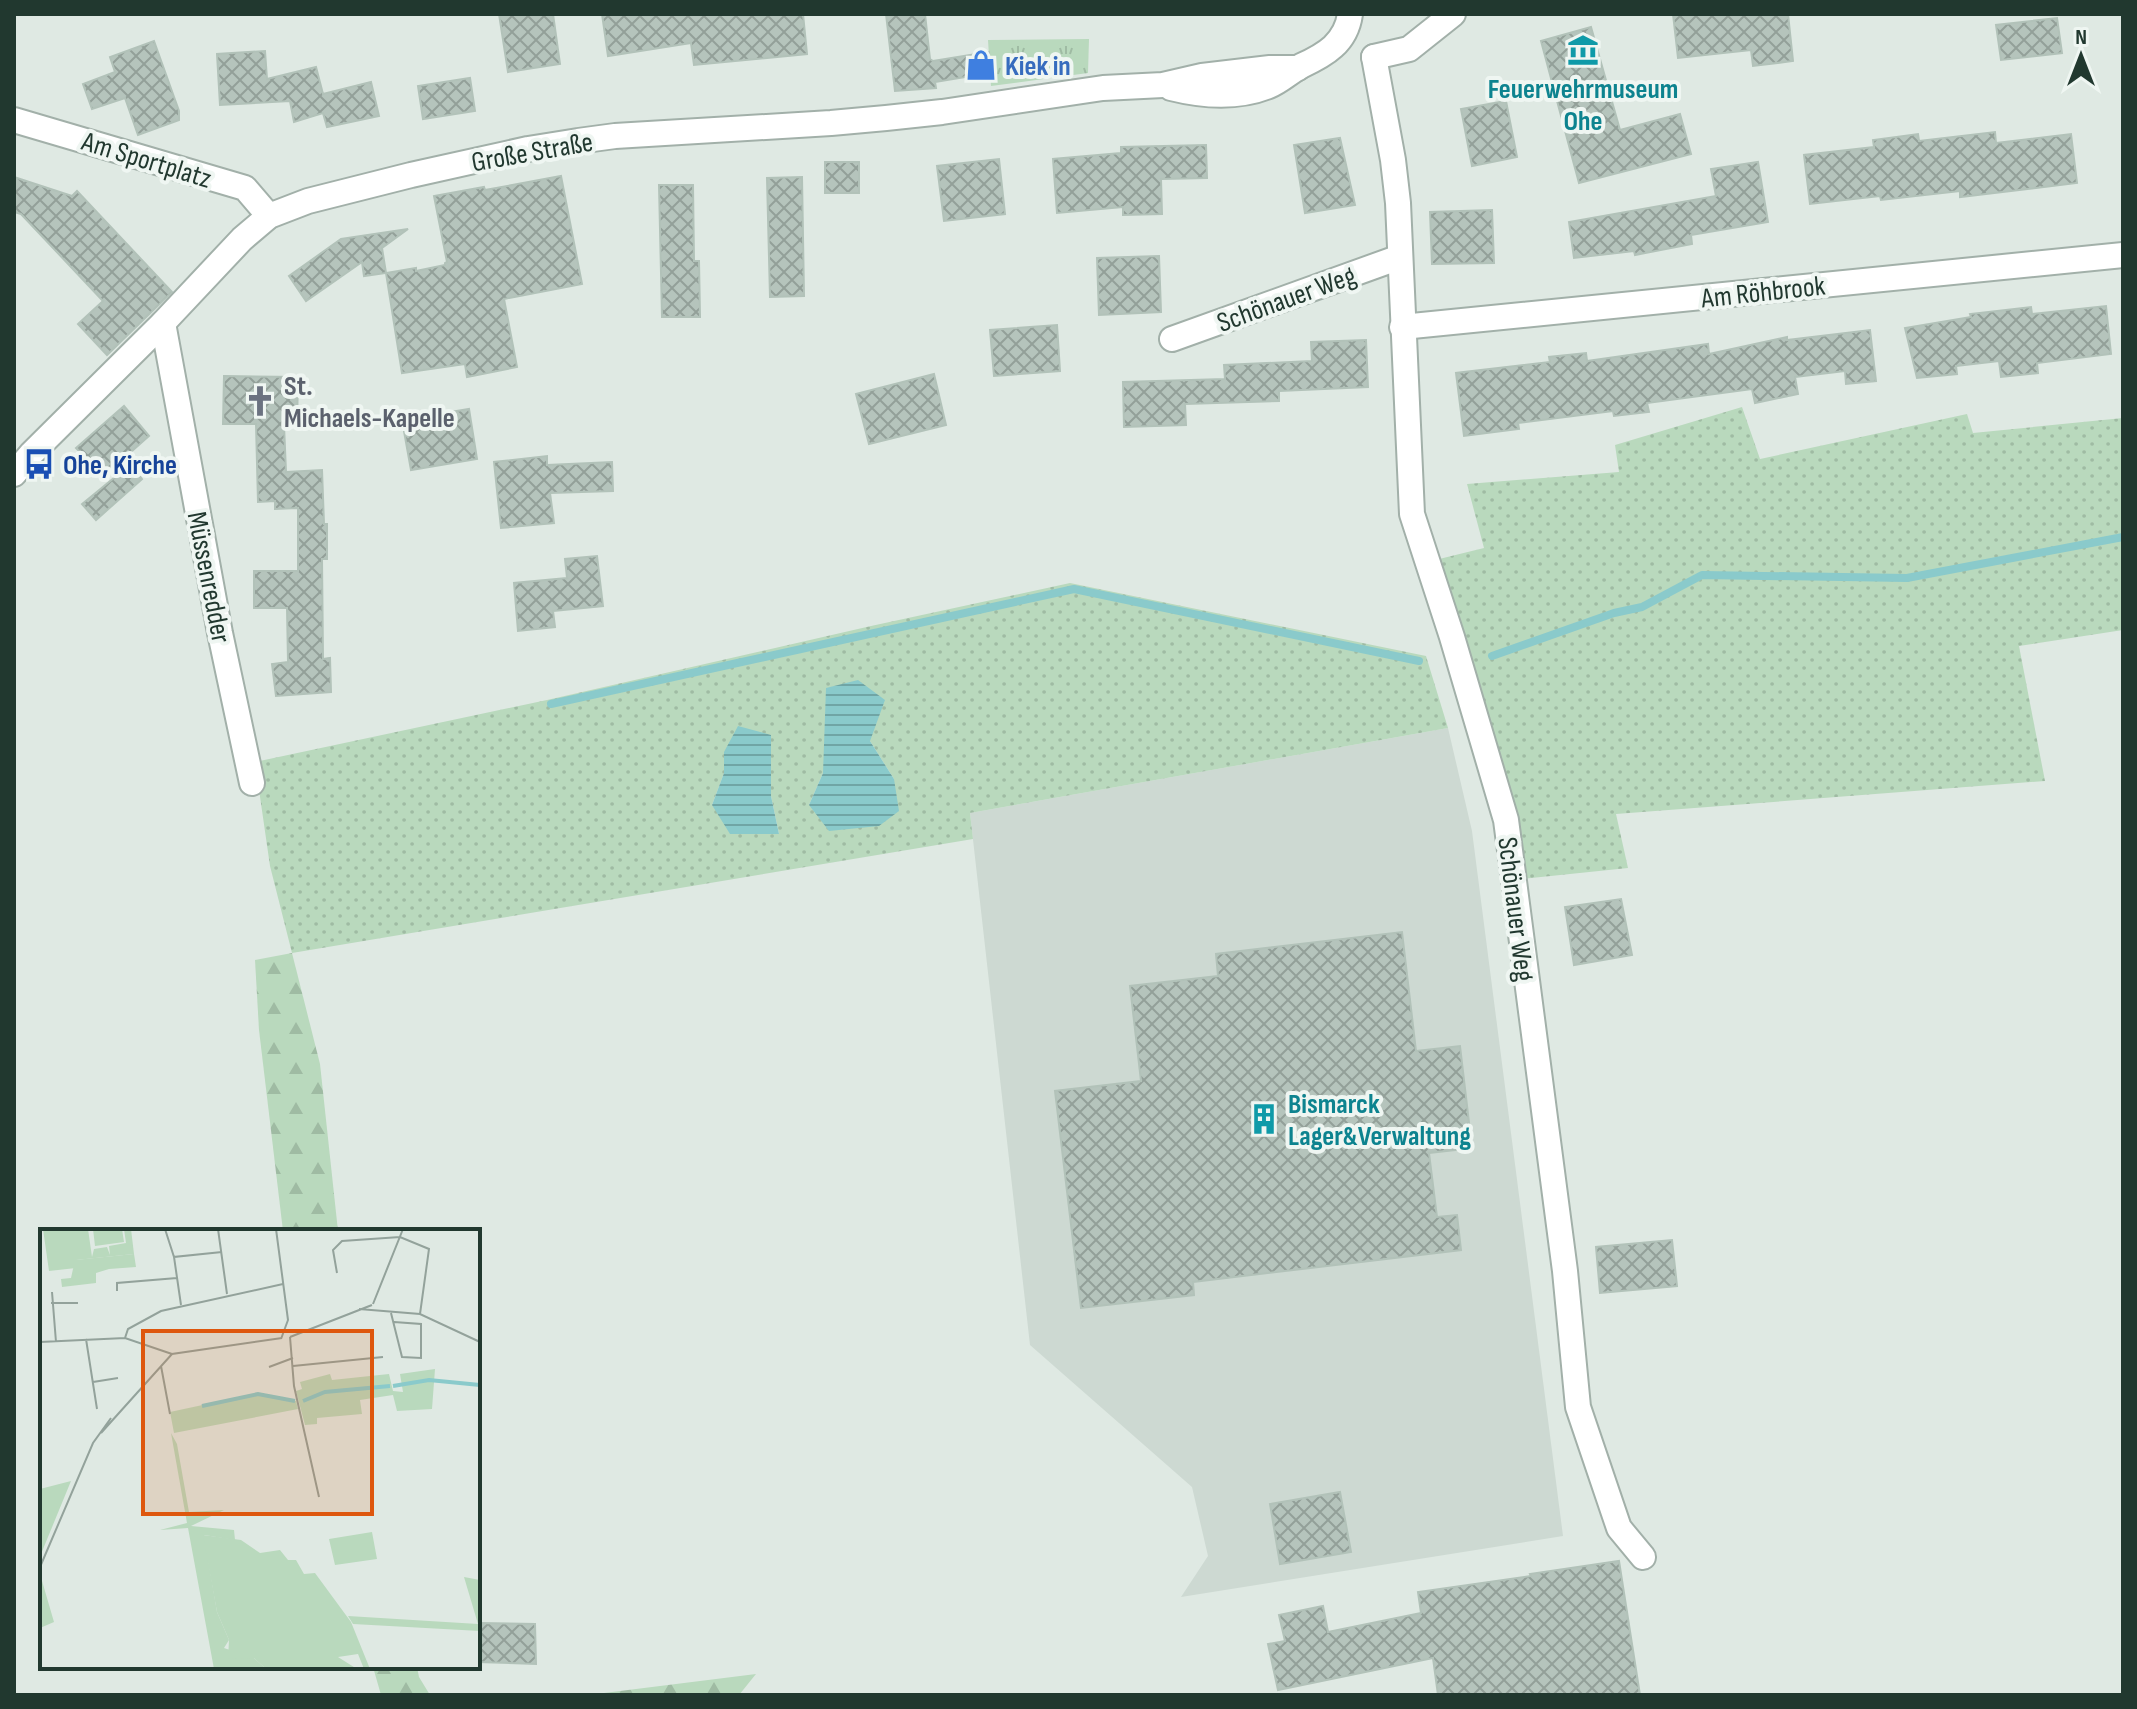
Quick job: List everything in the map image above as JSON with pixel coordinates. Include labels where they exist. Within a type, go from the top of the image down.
[{"type":"street","points":[[1350,14],[1338,43],[1374,57],[1409,49],[1453,14]]},
{"type":"street","name":"Große Straße","points":[[14,474],[242,239],[269,216],[308,201],[528,149],[615,136],[831,123],[942,112],[1103,88],[1163,85],[1256,69],[1298,68],[1318,59],[1338,43]]},
{"type":"street","name":"Schönauer Weg","points":[[1374,57],[1398,203],[1412,514],[1506,820],[1565,1271],[1578,1407],[1619,1528],[1643,1557]]},
{"type":"street","name":"Am Sportplatz","points":[[14,120],[245,188],[269,216]]},
{"type":"street","name":"Am Röhbrook","points":[[1402,327],[2123,255]]},
{"type":"street","name":"Schönauer Weg","points":[[1172,339],[1400,257]]},
{"type":"street","name":"Müssenredder","points":[[163,323],[220,633],[252,783]]},
{"type":"shaded area","points":[[1448,728],[1472,831],[1563,1536],[1181,1597],[1208,1556],[1192,1487],[1030,1345],[970,813]]},
{"type":"green space","points":[[1089,39],[1088,73],[991,86],[988,40]]},
{"type":"green space","points":[[1742,407],[1760,459],[1967,414],[1973,433],[2123,418],[2123,630],[2019,646],[2045,781],[1616,814],[1628,868],[1513,880],[1427,562],[1484,548],[1467,484],[1619,472],[1615,445]]},
{"type":"green space","points":[[1070,583],[1426,656],[1448,728],[970,813],[973,839],[292,953],[270,866],[255,762],[547,700]],"holes":[[[770,735],[771,796],[779,834],[712,805],[724,773]],[[870,741],[894,779],[809,805],[823,773]]]},
{"type":"green space","points":[[292,953],[320,1064],[338,1229],[283,1229],[259,1030],[255,960]]},
{"type":"green space","points":[[374,1669],[417,1669],[430,1695],[381,1695]]},
{"type":"green space","points":[[756,1674],[739,1695],[588,1695]]},
{"type":"water","points":[[858,680],[885,700],[870,741],[894,779],[899,811],[879,826],[829,831],[809,805],[823,773],[826,688]]},
{"type":"water","points":[[738,726],[771,735],[771,796],[779,834],[730,834],[712,805],[724,773],[724,752]]},
{"type":"building","points":[[499,14],[553,14],[560,64],[508,72]]},
{"type":"building","points":[[602,14],[803,14],[807,54],[694,65],[691,43],[608,56]]},
{"type":"building","points":[[886,14],[925,14],[930,59],[989,52],[990,73],[935,82],[936,88],[895,91]]},
{"type":"building","points":[[1673,14],[1788,14],[1793,61],[1753,66],[1751,50],[1678,58]]},
{"type":"building","points":[[2057,18],[2062,53],[2001,60],[1996,25]]},
{"type":"building","points":[[1591,27],[1620,130],[1680,114],[1691,154],[1579,183],[1541,41]]},
{"type":"building","points":[[154,41],[179,111],[179,120],[138,135],[125,98],[92,109],[83,84],[115,72],[110,57]]},
{"type":"building","points":[[265,51],[267,79],[316,67],[323,94],[371,82],[379,116],[327,127],[323,113],[294,122],[290,101],[220,105],[217,54]]},
{"type":"building","points":[[470,78],[475,111],[423,119],[418,86]]},
{"type":"building","points":[[1506,101],[1517,157],[1472,166],[1461,109]]},
{"type":"building","points":[[1995,132],[1996,143],[2071,134],[2077,183],[1960,197],[1960,191],[1810,204],[1804,155],[1874,147],[1873,140],[1918,134],[1919,141]]},
{"type":"building","points":[[1340,138],[1355,205],[1305,213],[1294,145]]},
{"type":"building","points":[[1206,145],[1207,178],[1161,179],[1162,214],[1123,215],[1123,207],[1057,213],[1053,159],[1121,153],[1121,147]]},
{"type":"building","points":[[999,159],[1005,214],[944,221],[937,166]]},
{"type":"building","points":[[825,162],[859,162],[859,193],[825,193]]},
{"type":"building","points":[[1758,162],[1768,222],[1691,235],[1692,244],[1635,255],[1634,251],[1574,258],[1569,222],[1716,196],[1711,169]]},
{"type":"building","points":[[561,176],[582,284],[504,299],[517,367],[467,377],[465,364],[402,373],[386,273],[416,268],[416,271],[447,262],[434,196]]},
{"type":"building","points":[[14,177],[72,196],[77,191],[172,292],[107,355],[78,324],[103,301],[21,214],[14,212]]},
{"type":"building","points":[[802,177],[804,296],[770,297],[767,178]]},
{"type":"building","points":[[659,185],[693,185],[694,261],[699,261],[700,317],[662,317]]},
{"type":"building","points":[[1492,210],[1494,263],[1432,264],[1430,212]]},
{"type":"building","points":[[408,229],[382,248],[386,273],[364,276],[362,262],[306,301],[289,276],[341,239]]},
{"type":"building","points":[[1159,256],[1161,312],[1099,315],[1097,258]]},
{"type":"building","points":[[2106,306],[2111,354],[2037,363],[2038,373],[2001,377],[1999,361],[1956,366],[1957,374],[1917,378],[1905,328],[1971,317],[1970,314],[2031,307],[2032,314]]},
{"type":"building","points":[[1057,325],[1060,371],[994,376],[990,330]]},
{"type":"building","points":[[1870,330],[1876,381],[1846,384],[1845,371],[1795,377],[1798,394],[1755,403],[1752,389],[1647,403],[1649,412],[1614,416],[1613,411],[1518,423],[1519,429],[1464,436],[1456,373],[1550,362],[1549,357],[1586,353],[1587,361],[1708,344],[1709,354],[1787,337],[1787,340]]},
{"type":"building","points":[[1366,340],[1368,387],[1279,391],[1279,401],[1185,404],[1186,425],[1124,427],[1123,382],[1225,379],[1224,365],[1312,361],[1311,342]]},
{"type":"building","points":[[934,374],[946,425],[869,444],[856,394]]},
{"type":"building","points":[[224,376],[298,377],[297,426],[284,425],[286,472],[322,470],[324,524],[327,524],[327,559],[322,559],[323,659],[330,658],[331,692],[276,696],[272,664],[288,662],[287,608],[254,608],[254,571],[298,571],[298,508],[275,509],[275,501],[258,502],[256,424],[223,424]]},
{"type":"building","points":[[124,406],[149,436],[104,476],[76,448]]},
{"type":"building","points":[[469,409],[477,459],[411,470],[402,420]]},
{"type":"building","points":[[547,456],[547,465],[612,462],[613,491],[550,493],[554,523],[501,528],[494,462]]},
{"type":"building","points":[[131,464],[142,479],[96,520],[82,504]]},
{"type":"building","points":[[597,556],[603,606],[553,611],[555,627],[518,631],[514,583],[567,578],[565,559]]},
{"type":"building","points":[[1621,899],[1632,955],[1574,965],[1565,907]]},
{"type":"building","name":"Bismarck Lager&Verwaltung","points":[[1402,932],[1416,1051],[1460,1046],[1472,1148],[1429,1153],[1437,1217],[1457,1215],[1461,1250],[1193,1282],[1194,1295],[1081,1308],[1055,1091],[1141,1081],[1130,986],[1218,976],[1216,954]]},
{"type":"building","points":[[1672,1240],[1677,1286],[1600,1293],[1596,1247]]},
{"type":"building","points":[[1340,1492],[1351,1552],[1280,1564],[1270,1504]]},
{"type":"building","points":[[1619,1561],[1640,1695],[1438,1695],[1433,1658],[1278,1690],[1268,1644],[1285,1641],[1279,1615],[1323,1606],[1328,1632],[1421,1613],[1418,1592]]},
{"type":"building","points":[[480,1623],[535,1624],[536,1664],[480,1662]]},
{"type":"waterway","points":[[1492,656],[1614,613],[1642,607],[1702,575],[1907,578],[2123,537]]},
{"type":"waterway","points":[[551,704],[1074,589],[1419,661]]},
{"type":"place","name":"Feuerwehrmuseum Ohe","points":[[1583,50]]},
{"type":"place","name":"Kiek in","points":[[981,65]]},
{"type":"place","name":"St. Michaels-Kapelle","points":[[260,401]]},
{"type":"place","name":"Ohe, Kirche","points":[[39,464]]},
{"type":"place","name":"Bismarck Lager&Verwaltung","points":[[1264,1119]]}]
